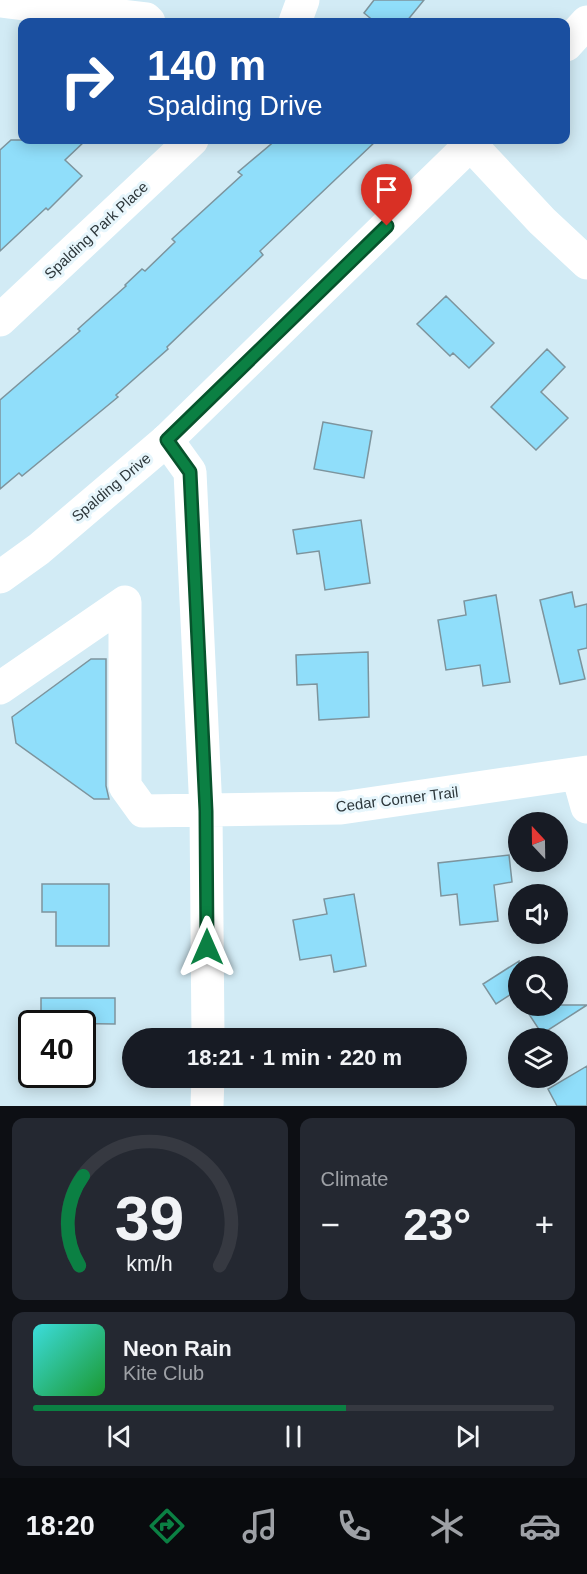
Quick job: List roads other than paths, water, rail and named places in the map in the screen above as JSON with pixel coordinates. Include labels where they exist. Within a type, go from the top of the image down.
[{"type":"street","points":[[296,18],[303,0]]},
{"type":"street","points":[[0,1],[138,18]]},
{"type":"street","points":[[570,41],[587,22]]},
{"type":"street","name":"Spalding Park Place","points":[[0,320],[188,144]]},
{"type":"street","name":"Spalding Drive","points":[[0,577],[39,549],[167,440],[470,144]]},
{"type":"street","points":[[474,144],[542,221],[587,263]]},
{"type":"street","points":[[167,440],[190,472],[206,811],[208,1028]]},
{"type":"street","name":"Cedar Corner Trail","points":[[0,688],[125,602],[125,786],[143,811],[341,808],[583,774]]},
{"type":"street","points":[[583,774],[587,807]]},
{"type":"street","points":[[207,1106],[208,1088]]}]
